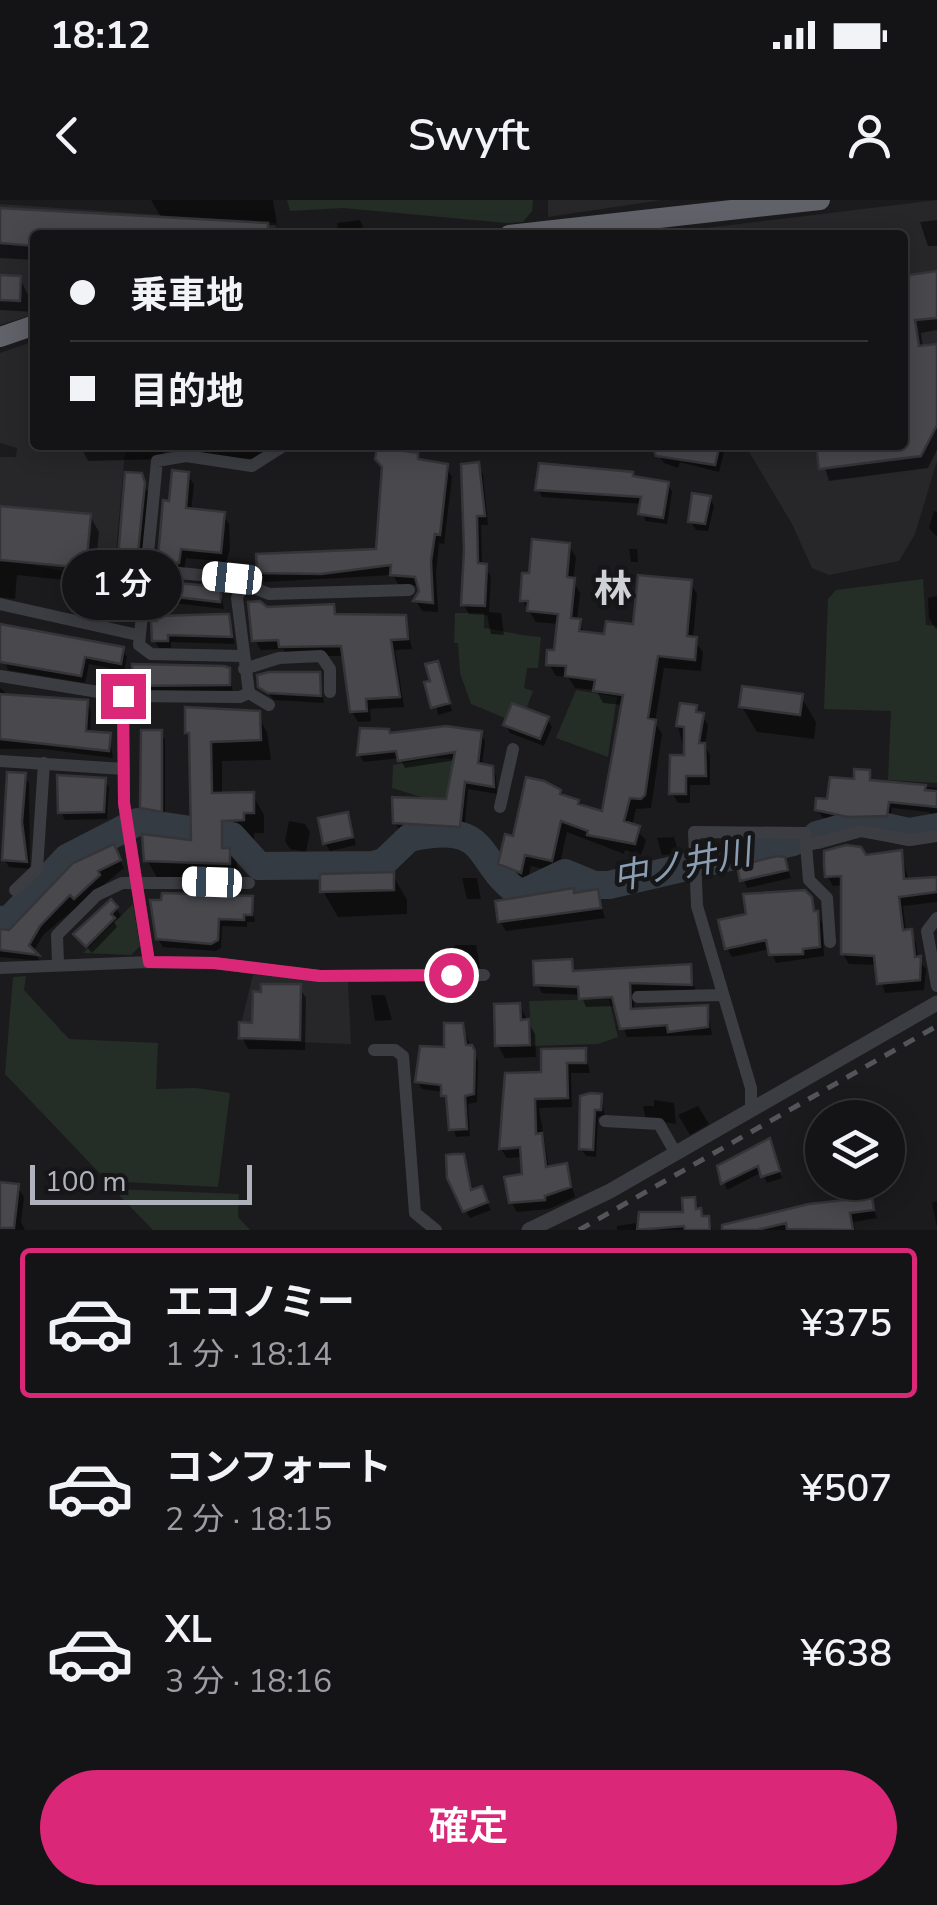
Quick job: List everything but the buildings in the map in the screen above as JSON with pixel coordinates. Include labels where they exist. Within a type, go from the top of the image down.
[{"type":"highway","points":[[553,230],[820,200]]},
{"type":"highway","points":[[0,337],[30,327]]},
{"type":"street","points":[[277,450],[252,466],[186,456],[157,461],[139,645],[151,654],[242,662],[321,656],[330,669],[330,692]]},
{"type":"street","points":[[148,570],[243,582],[269,594],[409,590]]},
{"type":"street","points":[[243,582],[237,598],[242,662],[249,693],[269,705]]},
{"type":"street","points":[[0,604],[138,634]]},
{"type":"street","points":[[0,676],[123,696],[240,697],[249,693]]},
{"type":"street","points":[[123,696],[128,826],[149,962]]},
{"type":"street","points":[[500,806],[513,749]]},
{"type":"street","points":[[0,761],[124,770]]},
{"type":"street","points":[[15,890],[37,868],[44,764]]},
{"type":"street","points":[[805,846],[861,831],[910,840],[937,836]]},
{"type":"street","points":[[752,1107],[751,1088],[696,906],[694,832],[806,833],[809,880],[827,898],[830,942]]},
{"type":"street","points":[[58,963],[57,935],[97,895],[136,879],[249,883]]},
{"type":"street","points":[[937,918],[927,931],[937,986]]},
{"type":"street","points":[[0,968],[149,962],[214,963],[320,976],[484,975]]},
{"type":"street","points":[[638,997],[723,994]]},
{"type":"street","points":[[528,1230],[583,1205],[937,1003]]},
{"type":"street","points":[[374,1050],[395,1050],[403,1056],[415,1214],[436,1230]]},
{"type":"street","points":[[605,1121],[658,1124],[675,1152]]},
{"type":"shaded area","points":[[287,200],[533,200],[532,211],[523,222],[506,223],[343,208],[290,211]]},
{"type":"shaded area","points":[[548,200],[662,200],[548,217]]},
{"type":"shaded area","points":[[937,200],[937,461],[915,534],[899,561],[829,575],[812,568],[792,524],[748,450],[908,450],[908,230],[689,230]]},
{"type":"shaded area","points":[[0,204],[276,223],[275,230],[30,230],[30,316],[0,325]]},
{"type":"shaded area","points":[[30,343],[30,450],[132,450],[125,452],[113,586],[74,573],[0,559],[0,457],[16,457],[17,448],[0,443],[0,353]]},
{"type":"shaded area","points":[[923,579],[926,625],[937,626],[937,783],[888,780],[891,711],[824,709],[828,599],[836,590]]},
{"type":"shaded area","points":[[455,613],[484,613],[484,628],[541,637],[538,668],[527,668],[524,688],[533,691],[527,707],[512,702],[505,718],[471,704],[460,673],[458,643],[454,643]]},
{"type":"shaded area","points":[[576,690],[617,697],[608,757],[556,738]]},
{"type":"shaded area","points":[[453,759],[444,804],[392,788],[393,765]]},
{"type":"shaded area","points":[[133,904],[140,946],[131,955],[83,953]]},
{"type":"shaded area","points":[[253,975],[348,982],[351,1044],[237,1040]]},
{"type":"shaded area","points":[[26,976],[24,990],[69,1039],[158,1043],[156,1089],[196,1088],[230,1093],[218,1187],[107,1181],[5,1074],[13,977]]},
{"type":"shaded area","points":[[609,999],[618,1037],[598,1044],[532,1046],[529,1001]]},
{"type":"shaded area","points":[[113,1189],[239,1194],[238,1217],[250,1230],[153,1230]]},
{"type":"waterway","name":"中ノ井川","points":[[0,920],[10,919],[67,858],[137,822],[232,836],[259,866],[373,865],[384,862],[409,838],[456,835],[470,839],[521,894],[565,873],[594,885],[609,885],[793,842]]},
{"type":"waterway","name":"中ノ井川","points":[[817,835],[863,822],[909,832],[937,827]]},
{"type":"railway","points":[[579,1230],[937,1026]]},
{"type":"district","name":"林","points":[[613,589]]},
{"type":"route","points":[[123,696],[124,803],[149,962],[214,963],[320,976],[451,975]]}]
